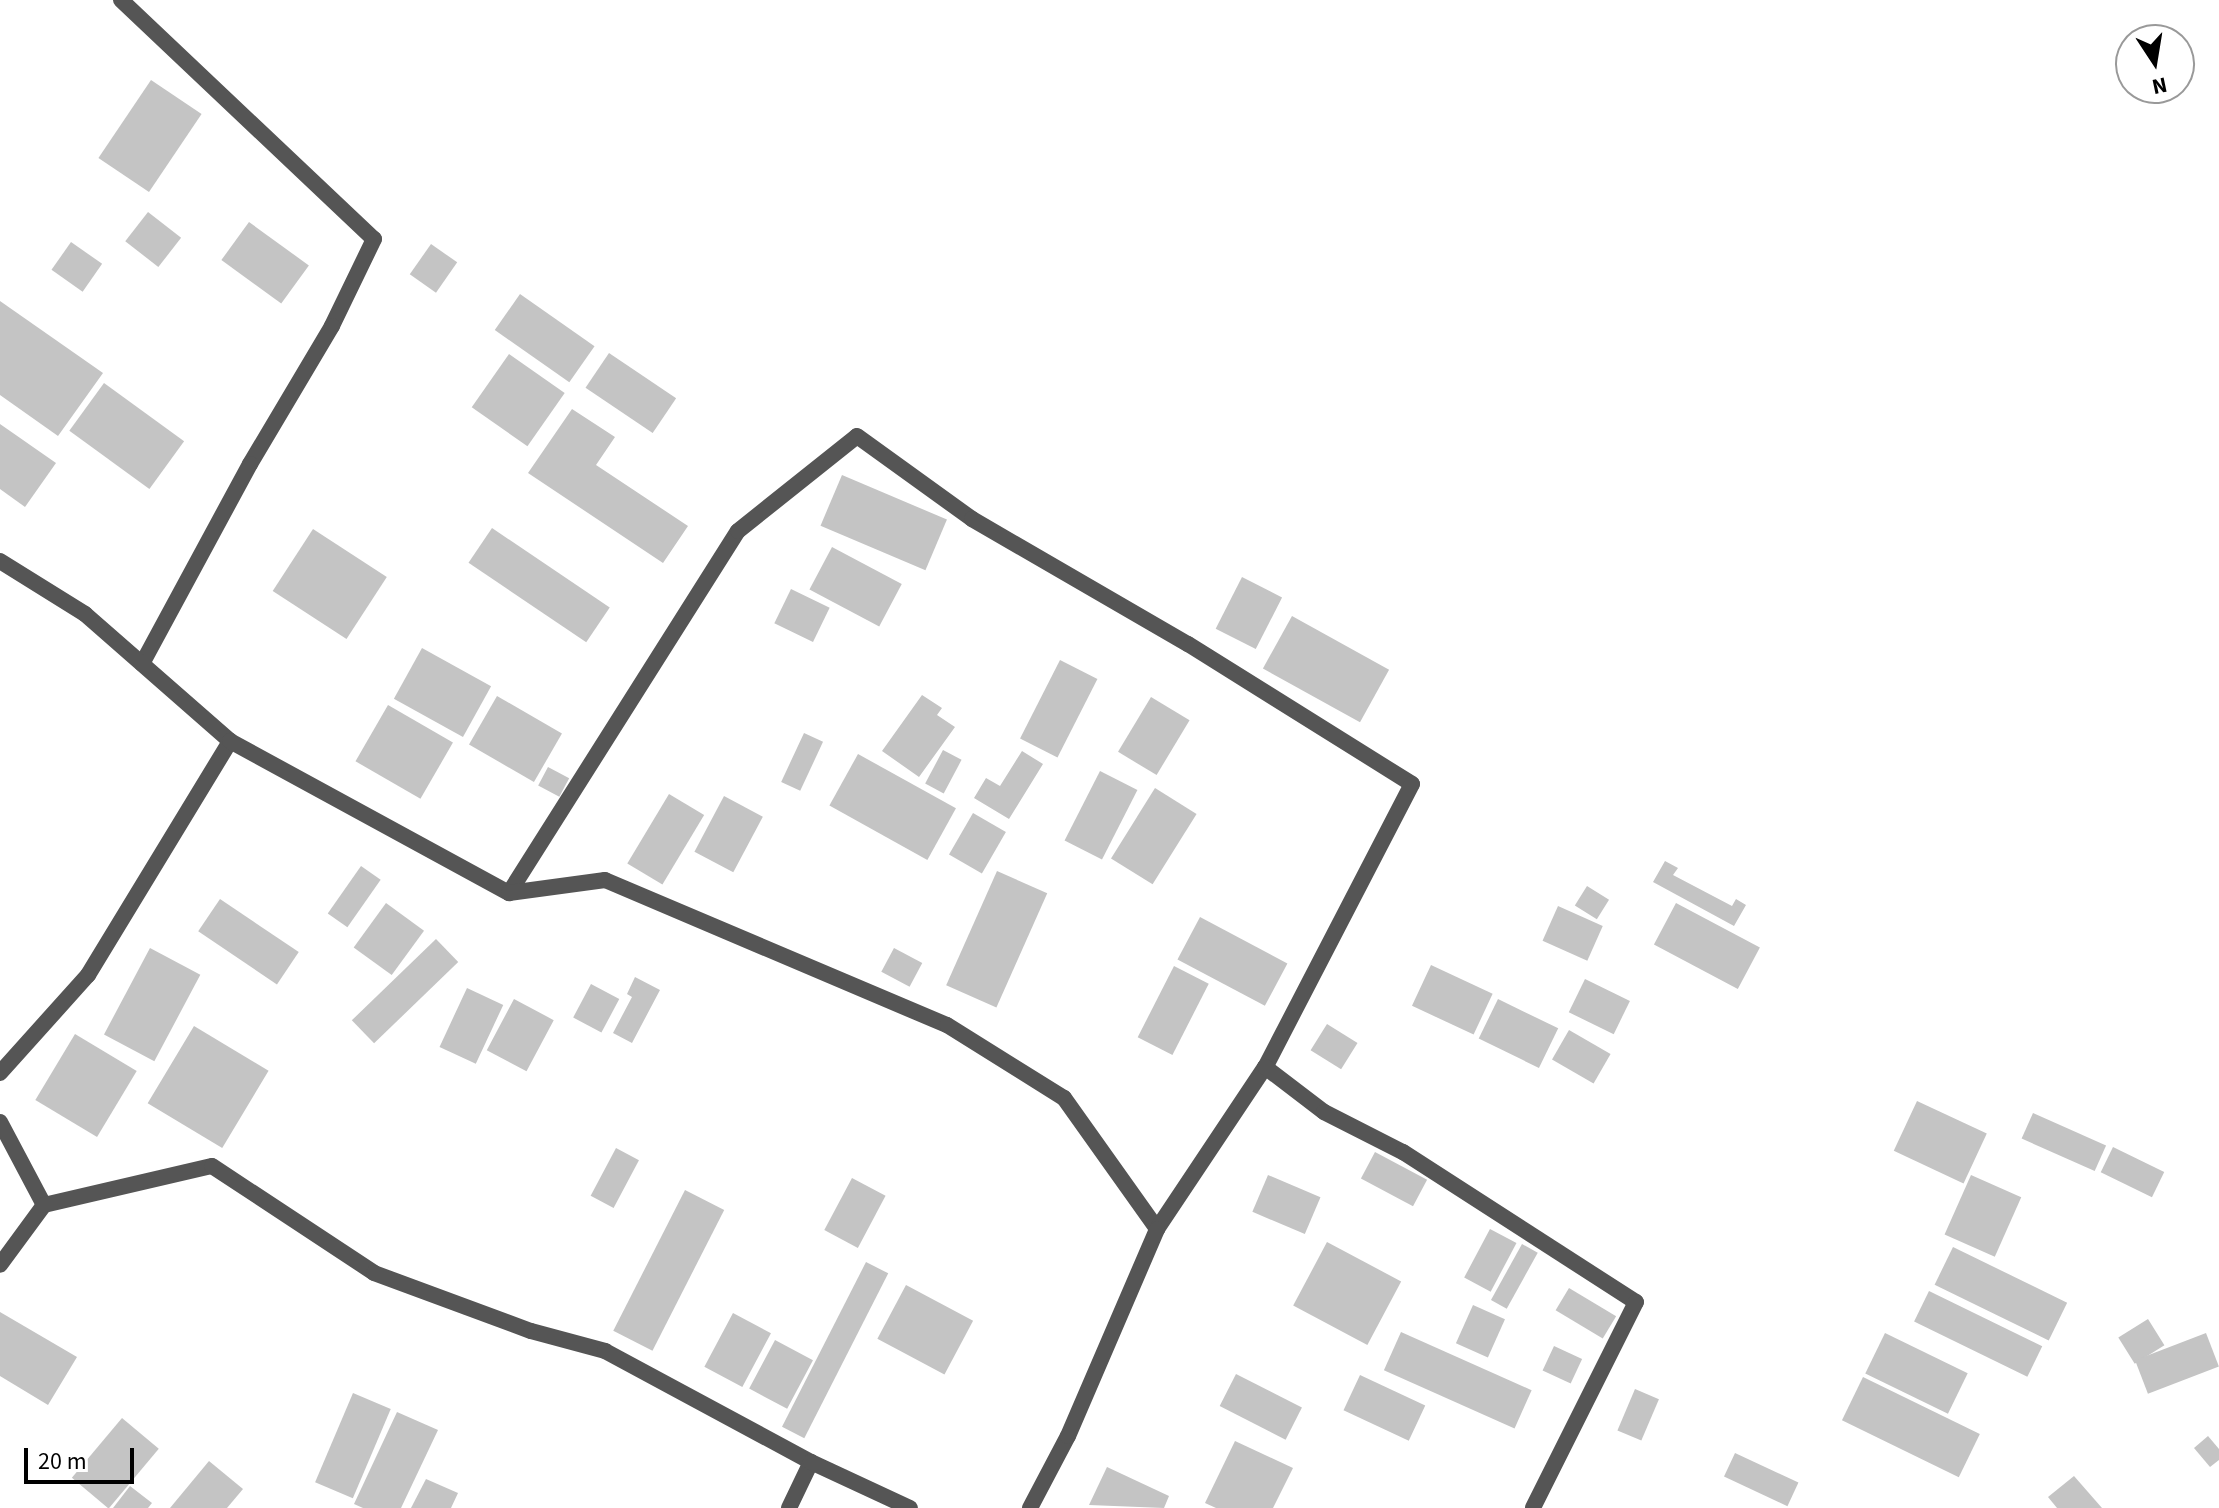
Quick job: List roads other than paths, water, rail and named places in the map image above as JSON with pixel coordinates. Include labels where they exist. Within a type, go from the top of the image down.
[{"type":"street","points":[[121,0],[374,239],[332,326],[250,464],[142,664]]},
{"type":"street","points":[[509,893],[738,531],[857,436],[972,519],[1188,644],[1412,784],[1265,1067],[1157,1229],[1068,1436],[1030,1508]]},
{"type":"street","points":[[0,561],[85,614],[230,741],[509,893],[605,880],[947,1025],[1064,1098],[1157,1229]]},
{"type":"street","points":[[0,1073],[88,975],[230,741]]},
{"type":"street","points":[[1265,1067],[1324,1112],[1403,1152],[1636,1302],[1533,1508]]},
{"type":"street","points":[[0,1122],[44,1205]]},
{"type":"street","points":[[0,1265],[44,1205],[212,1166],[374,1273],[531,1331],[605,1351],[811,1462],[910,1508]]},
{"type":"street","points":[[789,1508],[811,1462]]}]
